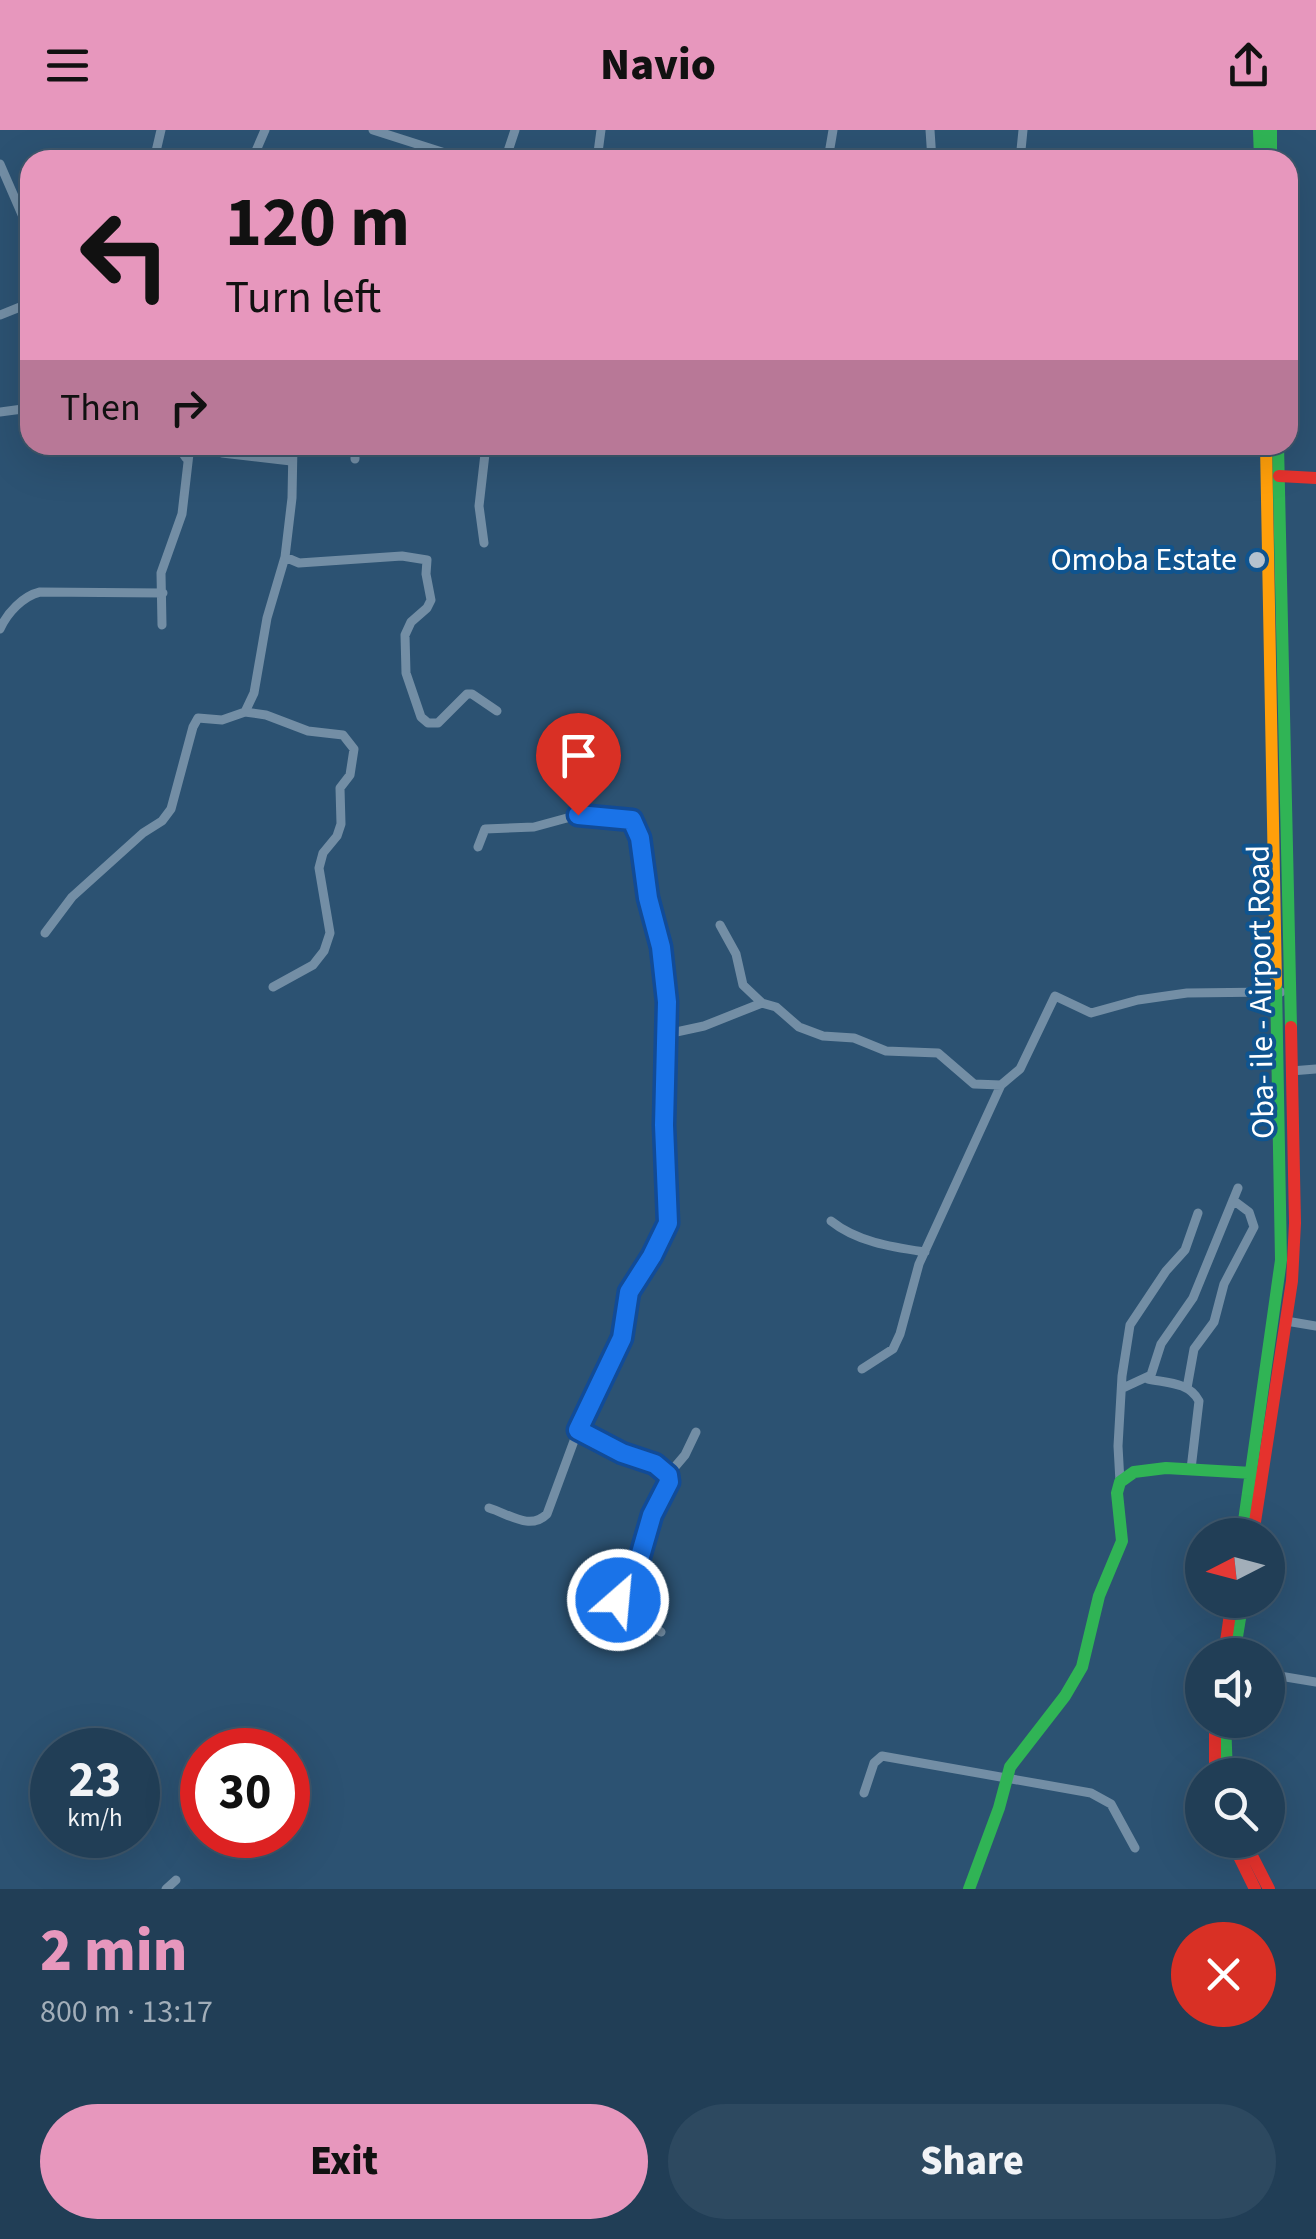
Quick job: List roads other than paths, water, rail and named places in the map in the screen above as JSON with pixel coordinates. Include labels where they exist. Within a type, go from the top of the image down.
[{"type":"main road","name":"Oba- ile - Airport Road","points":[[1245,1518],[1281,1260],[1283,992],[1266,455]]},
{"type":"main road","name":"Oba- ile - Airport Road","points":[[1276,675],[1278,455]]},
{"type":"main road","points":[[1279,476],[1316,478]]},
{"type":"main road","name":"Oba- ile - Airport Road","points":[[1256,1518],[1286,1321],[1294,1223],[1290,1071],[1283,992]]},
{"type":"main road","points":[[969,1889],[1010,1767],[1065,1696],[1082,1667],[1099,1596],[1122,1541],[1117,1493],[1120,1482],[1134,1472],[1190,1469],[1252,1473]]},
{"type":"main road","points":[[1244,1858],[1269,1889]]},
{"type":"main road","points":[[1246,1858],[1255,1889]]},
{"type":"street","points":[[373,130],[436,150]]},
{"type":"street","points":[[0,164],[20,211]]},
{"type":"street","points":[[0,203],[14,197]]},
{"type":"street","points":[[162,625],[161,572],[182,514],[187,455]]},
{"type":"street","points":[[239,455],[291,461]]},
{"type":"street","points":[[246,712],[254,693],[267,618],[284,557],[292,498],[292,455]]},
{"type":"street","points":[[355,455],[355,460]]},
{"type":"street","points":[[484,543],[479,506],[485,455]]},
{"type":"street","points":[[284,557],[299,563],[402,556],[427,560],[432,600],[407,630],[404,657],[420,717],[438,724],[468,694],[497,712]]},
{"type":"street","points":[[0,629],[7,616],[32,594],[61,590],[163,592]]},
{"type":"street","points":[[45,933],[72,897],[171,809],[192,726],[198,718],[222,720],[246,712],[266,714],[308,730],[343,735],[354,749],[350,774],[340,788],[341,824],[323,853],[319,868],[330,934],[313,965],[273,987]]},
{"type":"street","points":[[478,848],[485,829],[534,826],[578,815],[632,820],[640,838],[648,898],[661,947],[667,1034],[664,1125],[668,1223],[629,1292],[622,1338],[578,1430],[547,1514],[539,1522],[528,1523],[489,1508]]},
{"type":"street","points":[[720,925],[736,954],[741,982],[762,1003],[776,1007],[799,1027],[813,1034],[854,1038],[886,1051],[938,1053],[974,1084],[1002,1085]]},
{"type":"street","points":[[862,1369],[893,1348],[924,1252],[1002,1085],[1020,1069],[1057,996],[1091,1012],[1187,993],[1283,992]]},
{"type":"street","points":[[667,1034],[704,1026],[762,1003]]},
{"type":"street","points":[[1290,1071],[1316,1070]]},
{"type":"street","points":[[1148,1379],[1161,1344],[1193,1298],[1238,1188]]},
{"type":"street","points":[[1187,1388],[1194,1349],[1217,1317],[1224,1284],[1254,1228],[1249,1212],[1232,1200]]},
{"type":"street","points":[[1120,1482],[1118,1446],[1130,1325],[1184,1250],[1198,1213]]},
{"type":"street","points":[[831,1221],[852,1236],[924,1252]]},
{"type":"street","points":[[1286,1321],[1316,1326]]},
{"type":"street","points":[[1123,1388],[1148,1379],[1187,1388],[1199,1400],[1190,1469]]},
{"type":"street","points":[[578,1430],[622,1453],[655,1464],[668,1475],[669,1482],[652,1515],[639,1560],[618,1600],[661,1632]]},
{"type":"street","points":[[668,1475],[685,1456],[696,1432]]},
{"type":"street","points":[[1285,1677],[1316,1682]]},
{"type":"street","points":[[864,1793],[874,1763],[882,1756],[1080,1789],[1111,1804],[1135,1848]]},
{"type":"street","points":[[166,1889],[176,1880]]},
{"type":"place","name":"Omoba Estate","points":[[1257,560]]}]
